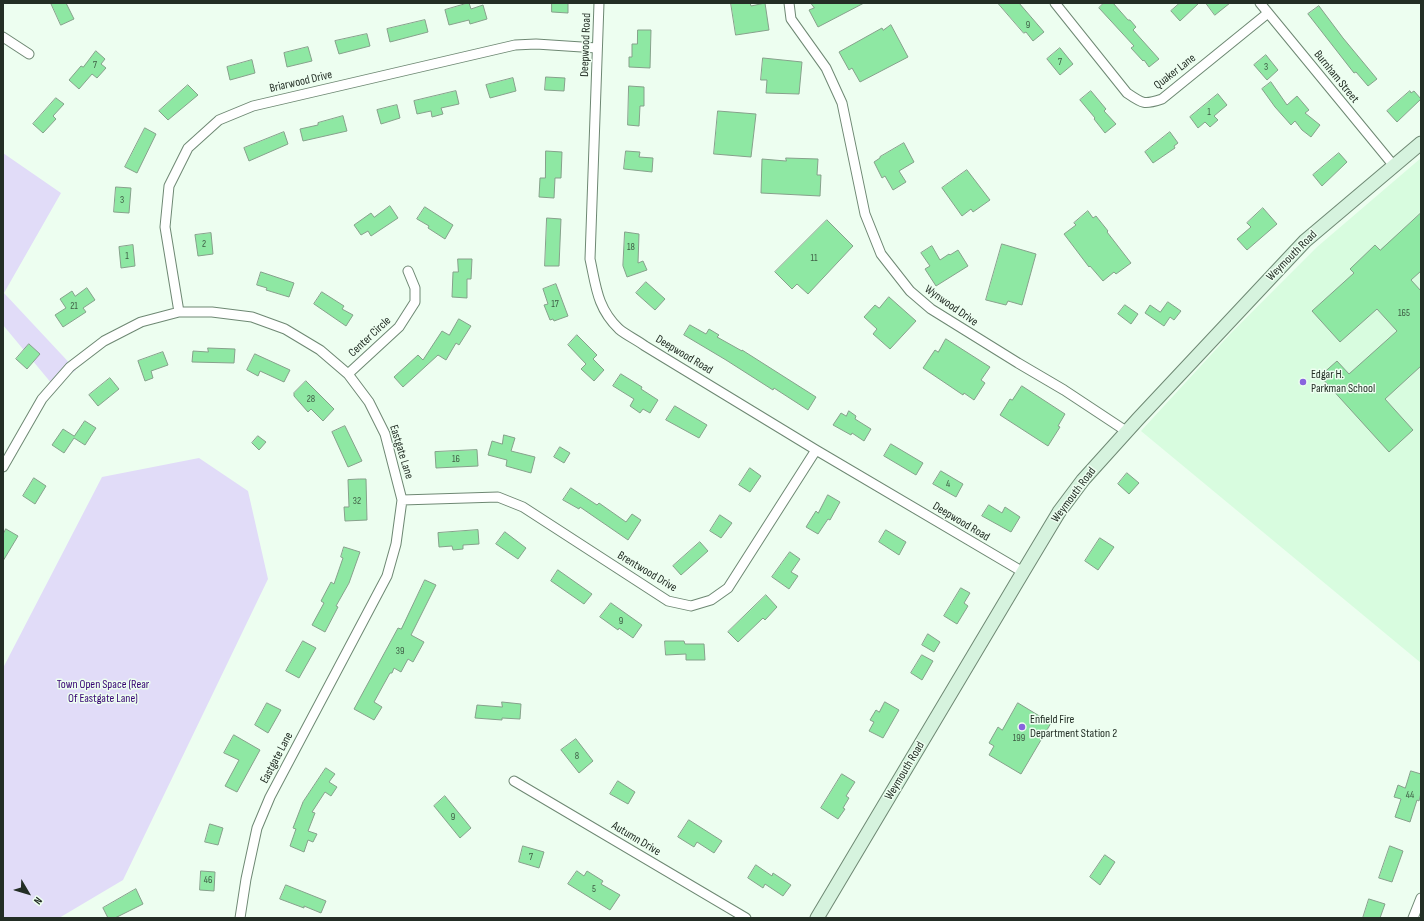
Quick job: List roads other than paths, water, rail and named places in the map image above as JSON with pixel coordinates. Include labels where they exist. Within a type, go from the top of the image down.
[{"type":"street","name":"Deepwood Road","points":[[599,3],[590,259],[598,298],[607,314],[620,329],[816,450],[1023,572]]},
{"type":"street","name":"Wynwood Drive","points":[[789,3],[791,19],[826,68],[842,103],[865,214],[881,254],[910,291],[931,309],[1064,390],[1126,431]]},
{"type":"street","name":"Quaker Lane","points":[[1055,3],[1127,93],[1147,104],[1162,99],[1268,13]]},
{"type":"street","name":"Burnham Street","points":[[1260,3],[1394,166]]},
{"type":"street","points":[[3,37],[30,54]]},
{"type":"street","name":"Briarwood Drive","points":[[179,312],[165,227],[169,186],[188,148],[219,120],[253,106],[515,45],[536,44],[597,48]]},
{"type":"street","name":"Weymouth Road","points":[[817,918],[1059,512],[1083,480],[1126,431],[1305,241],[1421,143]]},
{"type":"street","name":"Center Circle","points":[[348,374],[399,327],[415,302],[415,288],[408,270]]},
{"type":"street","name":"Eastgate Lane","points":[[3,467],[42,399],[70,367],[104,341],[141,322],[179,312],[212,312],[252,317],[285,329],[320,350],[348,374],[369,402],[385,434],[402,500],[396,544],[387,576],[270,797],[257,828],[246,879],[240,918]]},
{"type":"street","name":"Brentwood Drive","points":[[402,500],[498,497],[523,507],[668,601],[691,606],[711,600],[728,588],[816,450]]},
{"type":"street","name":"Autumn Drive","points":[[514,781],[746,918]]},
{"type":"street","points":[[1413,918],[1421,898]]},
{"type":"place","name":"Edgar H. Parkman School","points":[[1303,382]]},
{"type":"place","name":"Enfield Fire Department Station 2","points":[[1022,727]]},
{"type":"park label","name":"Town Open Space (Rear Of Eastgate Lane)","points":[[103,692]]}]
